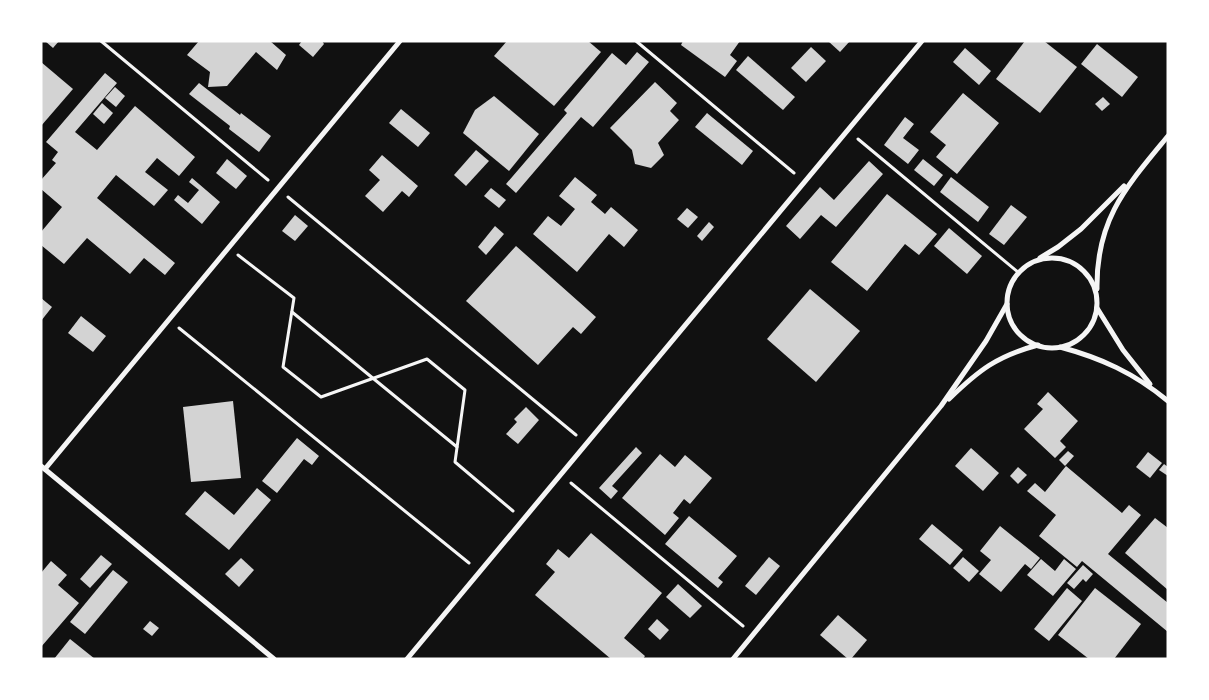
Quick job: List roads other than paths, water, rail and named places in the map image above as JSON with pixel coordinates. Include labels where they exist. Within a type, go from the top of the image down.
[{"type":"street","points":[[274,659],[43,468],[169,320],[400,41]]},
{"type":"street","points":[[407,659],[922,41]]},
{"type":"street","points":[[1132,179],[1081,229],[1058,247],[1026,267],[1012,282],[1007,304],[1010,318],[1016,329],[1026,339],[1049,348],[1060,347],[1074,343],[1085,334],[1094,322],[1097,308],[1096,269],[1100,245],[1108,222],[1118,199],[1168,136]]},
{"type":"street","points":[[1034,262],[1046,258],[1060,258],[1073,263],[1084,270],[1092,281],[1097,294]]},
{"type":"street","points":[[734,659],[941,406],[986,341],[1007,304]]},
{"type":"street","points":[[1097,308],[1123,350],[1153,388]]},
{"type":"street","points":[[941,406],[985,368],[1019,350],[1038,345]]},
{"type":"street","points":[[1060,347],[1085,354],[1132,374],[1168,401]]}]
